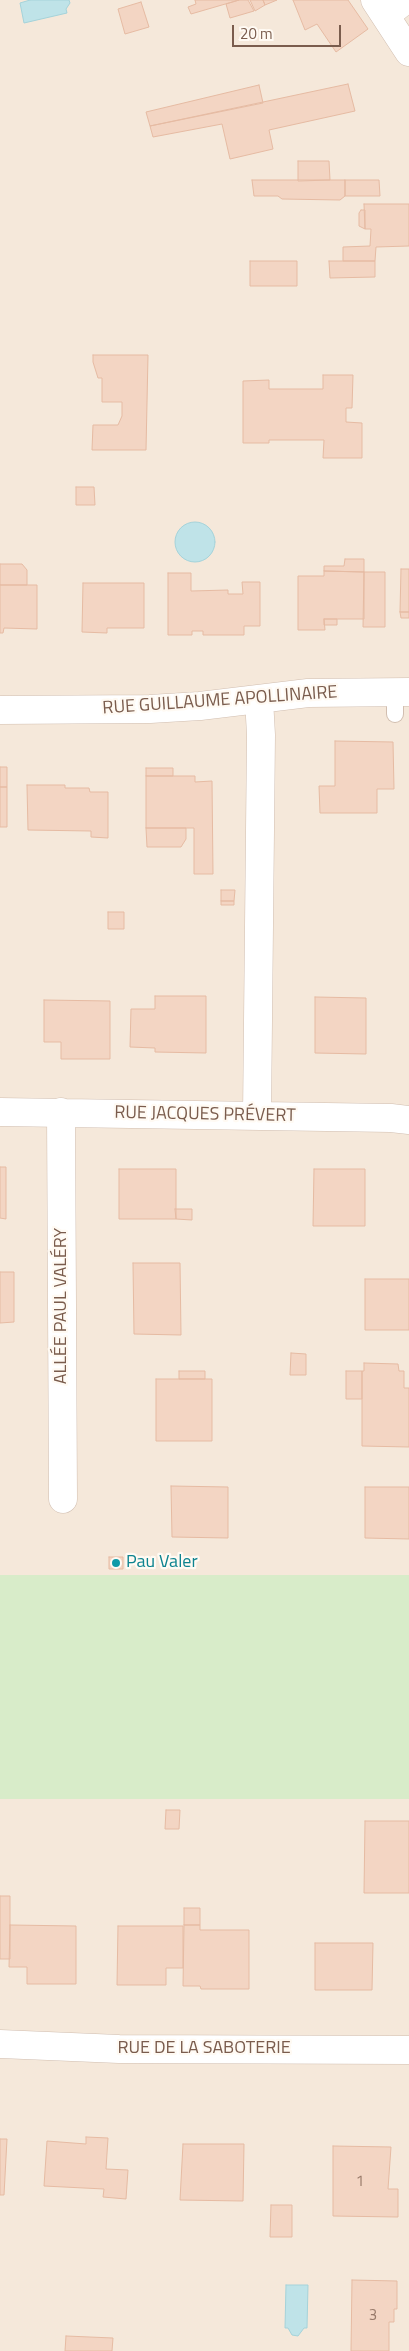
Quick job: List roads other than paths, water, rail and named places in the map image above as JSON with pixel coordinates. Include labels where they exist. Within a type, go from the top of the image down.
[{"type":"street","points":[[389,5],[409,52]]},
{"type":"street","name":"RUE GUILLAUME APOLLINAIRE","points":[[0,710],[150,709],[308,693],[400,700]]},
{"type":"street","points":[[257,1116],[261,735],[259,699]]},
{"type":"street","name":"RUE JACQUES PRÉVERT","points":[[0,1112],[409,1120]]},
{"type":"street","name":"ALLÉE PAUL VALÉRY","points":[[61,1112],[64,1499]]},
{"type":"street","name":"RUE DE LA SABOTERIE","points":[[0,2044],[119,2049],[409,2050]]},
{"type":"water","points":[[30,0],[69,0],[70,3],[66,9],[67,13],[24,23],[20,3]]},
{"type":"water","points":[[191,522],[199,522],[206,525],[212,531],[215,542],[212,553],[206,559],[199,562],[191,562],[184,559],[178,553],[175,546],[175,538],[178,531],[184,525]]},
{"type":"water","points":[[286,2285],[308,2285],[307,2328],[304,2328],[298,2336],[292,2335],[288,2328],[285,2328]]},
{"type":"place","name":"Pau Valer","points":[[116,1563]]}]
